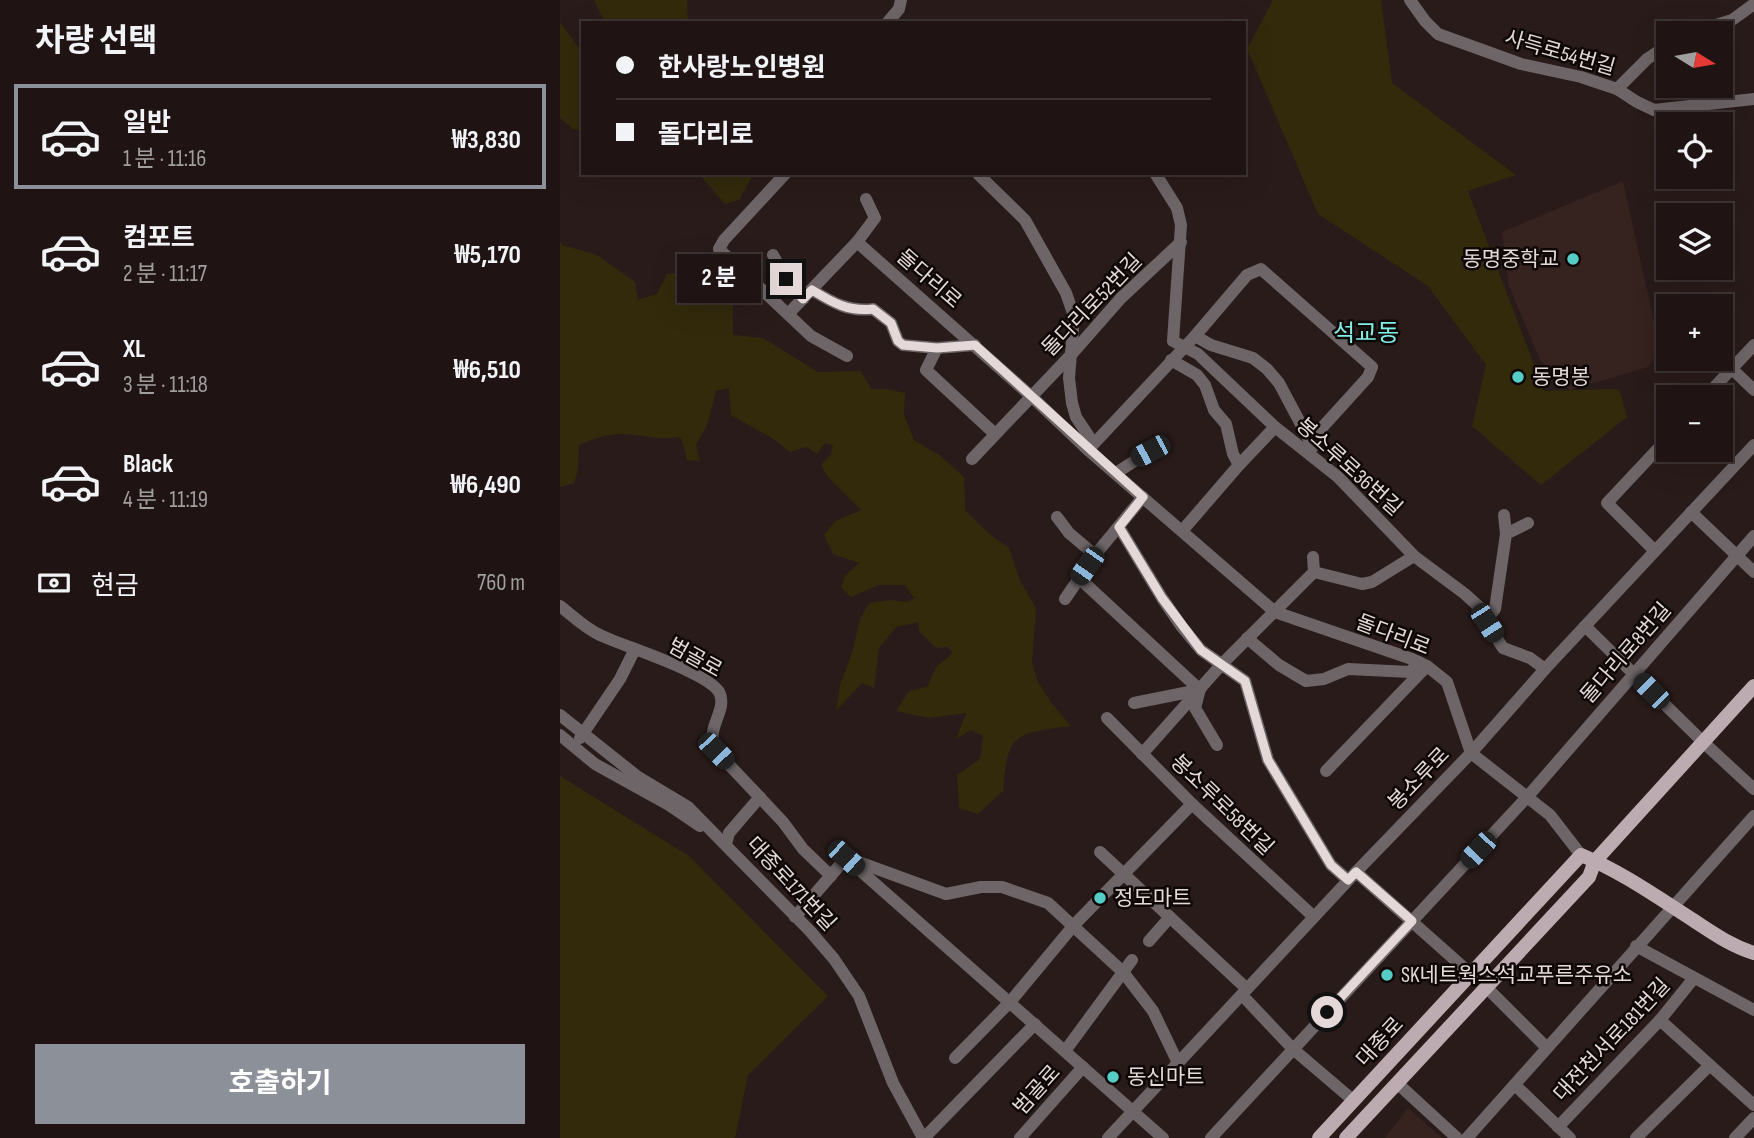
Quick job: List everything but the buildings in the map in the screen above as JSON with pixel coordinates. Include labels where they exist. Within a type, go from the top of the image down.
[{"type":"main road","name":"대종로","points":[[1346,1138],[1589,877],[1595,861],[1754,686]]},
{"type":"main road","name":"대종로","points":[[1319,1138],[1581,855]]},
{"type":"main road","points":[[1581,855],[1673,907],[1737,948],[1754,953]]},
{"type":"street","points":[[889,21],[899,9],[901,0]]},
{"type":"street","name":"사득로54번길","points":[[1410,0],[1438,34],[1521,64],[1581,77],[1617,89],[1654,110],[1754,99]]},
{"type":"street","points":[[1729,21],[1754,4]]},
{"type":"street","points":[[1617,89],[1656,53]]},
{"type":"street","points":[[784,175],[724,240],[719,249],[811,335],[847,356]]},
{"type":"street","points":[[979,175],[1024,220],[1066,293],[1074,316],[1069,378],[1072,403],[1076,417],[1090,438],[1087,448]]},
{"type":"street","points":[[1156,175],[1177,208],[1181,225],[1173,341],[1184,347]]},
{"type":"street","points":[[789,313],[857,242],[875,218],[866,199]]},
{"type":"street","name":"돌다리로","points":[[857,242],[1087,448],[1275,611],[1423,664],[1447,682],[1471,753]]},
{"type":"street","name":"돌다리로52번길","points":[[1031,396],[1121,298],[1181,242]]},
{"type":"street","points":[[773,255],[786,279],[807,294],[858,311],[873,309],[891,323],[898,341],[903,345],[937,348],[975,345]]},
{"type":"street","name":"봉소루로36번길","points":[[1261,269],[1372,367],[1368,377],[1309,442],[1279,383],[1267,369],[1253,358],[1212,345],[1195,336],[1247,275],[1261,269]]},
{"type":"street","points":[[1087,448],[1195,336]]},
{"type":"street","points":[[1733,368],[1754,345]]},
{"type":"street","name":"봉소루로36번길","points":[[1184,347],[1198,354],[1275,427],[1324,465],[1414,556],[1465,594],[1489,616],[1487,623],[1503,648],[1530,658],[1545,669]]},
{"type":"street","points":[[937,348],[926,370],[995,434]]},
{"type":"street","points":[[1171,360],[1197,375],[1205,385],[1214,410],[1226,424],[1233,454],[1239,465]]},
{"type":"street","points":[[1733,370],[1754,390]]},
{"type":"street","points":[[1717,385],[1730,371]]},
{"type":"street","points":[[972,459],[1031,396]]},
{"type":"street","points":[[1182,531],[1275,427]]},
{"type":"street","points":[[1309,442],[1324,465]]},
{"type":"street","name":"봉소루로","points":[[1108,1138],[1352,876],[1471,753],[1545,669],[1754,444]]},
{"type":"street","points":[[1116,473],[1150,451]]},
{"type":"street","points":[[1655,551],[1607,503],[1656,451]]},
{"type":"street","points":[[1065,599],[1096,555],[1143,497]]},
{"type":"street","points":[[1691,512],[1754,572]]},
{"type":"street","points":[[1489,616],[1495,609],[1506,534],[1504,515]]},
{"type":"street","points":[[1057,517],[1069,533],[1096,555]]},
{"type":"street","points":[[1506,534],[1528,523]]},
{"type":"street","points":[[1119,527],[1182,627],[1201,650],[1245,681],[1268,760],[1331,865],[1352,876],[1412,921],[1472,975]]},
{"type":"street","name":"돌다리로8번길","points":[[1211,1138],[1528,796],[1754,536]]},
{"type":"street","points":[[1142,754],[1221,665],[1314,572],[1313,556]]},
{"type":"street","points":[[1314,572],[1362,584],[1371,582],[1414,556]]},
{"type":"street","points":[[1079,578],[1200,690]]},
{"type":"street","name":"범골로","points":[[560,606],[597,634],[710,682],[720,694],[721,701],[711,743],[783,822],[803,849],[831,876]]},
{"type":"street","points":[[1585,626],[1754,789]]},
{"type":"street","points":[[1247,638],[1279,665],[1306,681],[1324,679],[1348,669],[1410,672],[1423,664]]},
{"type":"street","points":[[574,747],[620,679],[635,649]]},
{"type":"street","points":[[1326,771],[1423,664]]},
{"type":"street","points":[[1134,703],[1200,690]]},
{"type":"street","points":[[1200,690],[1195,708],[1217,745]]},
{"type":"street","name":"대종로171번길","points":[[560,715],[638,777],[688,807],[834,959],[859,996],[893,1083],[924,1138]]},
{"type":"street","name":"봉소루로58번길","points":[[1107,718],[1192,804],[1314,917]]},
{"type":"street","points":[[560,735],[594,764],[669,805],[726,844],[729,833],[760,797]]},
{"type":"street","points":[[1471,753],[1550,815],[1581,855]]},
{"type":"street","points":[[955,1058],[1010,1002],[1074,925],[1192,804]]},
{"type":"street","points":[[1467,1138],[1754,816]]},
{"type":"street","points":[[1100,852],[1170,917],[1244,992],[1293,1049],[1354,1101]]},
{"type":"street","points":[[795,917],[846,858],[946,894],[981,887],[1002,887],[1048,903],[1123,972],[1153,1011],[1178,1063]]},
{"type":"street","name":"범골로","points":[[846,858],[1163,1138]]},
{"type":"street","points":[[1149,941],[1170,917]]},
{"type":"street","points":[[1636,946],[1754,1010]]},
{"type":"street","name":"범골로","points":[[1065,1051],[1132,960]]},
{"type":"street","name":"대전천서로181번길","points":[[1558,1127],[1660,1020],[1694,978]]},
{"type":"street","points":[[1487,988],[1546,1047]]},
{"type":"street","points":[[1660,1020],[1754,1105]]},
{"type":"street","points":[[924,1138],[1035,1024]]},
{"type":"street","points":[[1636,1138],[1709,1066]]},
{"type":"street","name":"범골로","points":[[1020,1138],[1083,1068]]},
{"type":"street","points":[[1397,1083],[1457,1138]]},
{"type":"street","name":"대전천서로181번길","points":[[1515,1085],[1570,1138]]},
{"type":"street","points":[[1735,1138],[1754,1118]]},
{"type":"shaded area","points":[[594,0],[687,0],[688,21],[604,21]]},
{"type":"shaded area","points":[[1273,0],[1381,0],[1392,83],[1516,175],[1468,191],[1544,391],[1619,389],[1627,417],[1541,485],[1472,426],[1486,365],[1428,286],[1318,214],[1247,49]]},
{"type":"shaded area","points":[[560,22],[581,51],[581,131],[573,129],[560,118]]},
{"type":"shaded area","points":[[700,175],[753,175],[739,200],[725,204]]},
{"type":"shaded area","name":"동명중학교","points":[[1623,181],[1656,331],[1656,355],[1648,367],[1570,390],[1540,360],[1509,286],[1502,232]]},
{"type":"shaded area","points":[[560,241],[562,245],[597,255],[635,282],[638,300],[657,294],[667,274],[687,271],[720,285],[733,305],[733,335],[763,338],[818,372],[860,371],[872,389],[905,393],[904,415],[914,440],[939,455],[964,477],[965,510],[988,533],[1009,548],[1020,581],[1036,608],[1032,663],[1038,682],[1071,726],[1038,731],[1018,739],[1008,757],[1003,791],[978,814],[959,808],[957,775],[980,759],[983,736],[971,730],[956,739],[966,713],[929,718],[896,711],[909,691],[927,687],[936,667],[953,653],[947,647],[936,648],[919,631],[918,622],[896,627],[879,648],[874,688],[862,683],[836,711],[840,685],[852,653],[860,619],[869,603],[890,600],[907,602],[914,598],[905,585],[879,585],[851,597],[841,587],[845,576],[859,563],[833,554],[824,535],[835,521],[861,510],[828,477],[821,465],[831,454],[833,445],[825,443],[817,454],[806,447],[790,452],[775,440],[731,415],[729,388],[716,391],[707,426],[696,445],[700,461],[687,460],[681,437],[607,435],[579,445],[578,469],[574,483],[560,487]]},
{"type":"shaded area","points":[[560,776],[689,856],[828,996],[748,1075],[735,1138],[560,1138]]},
{"type":"shaded area","points":[[1408,1108],[1442,1138],[1385,1138]]},
{"type":"place","name":"동명중학교","points":[[1573,259]]},
{"type":"place","name":"동명봉","points":[[1518,377]]},
{"type":"place","name":"정도마트","points":[[1100,898]]},
{"type":"place","name":"SK네트웍스석교푸른주유소","points":[[1387,975]]},
{"type":"place","name":"동신마트","points":[[1113,1077]]},
{"type":"district","name":"석교동","points":[[1366,333]]},
{"type":"route","points":[[786,279],[803,299],[812,290],[845,308],[858,311],[873,309],[891,323],[898,341],[903,345],[937,348],[975,345],[1143,497],[1119,527],[1182,627],[1201,650],[1245,681],[1268,760],[1331,865],[1348,880],[1356,872],[1412,921],[1327,1012]]}]
